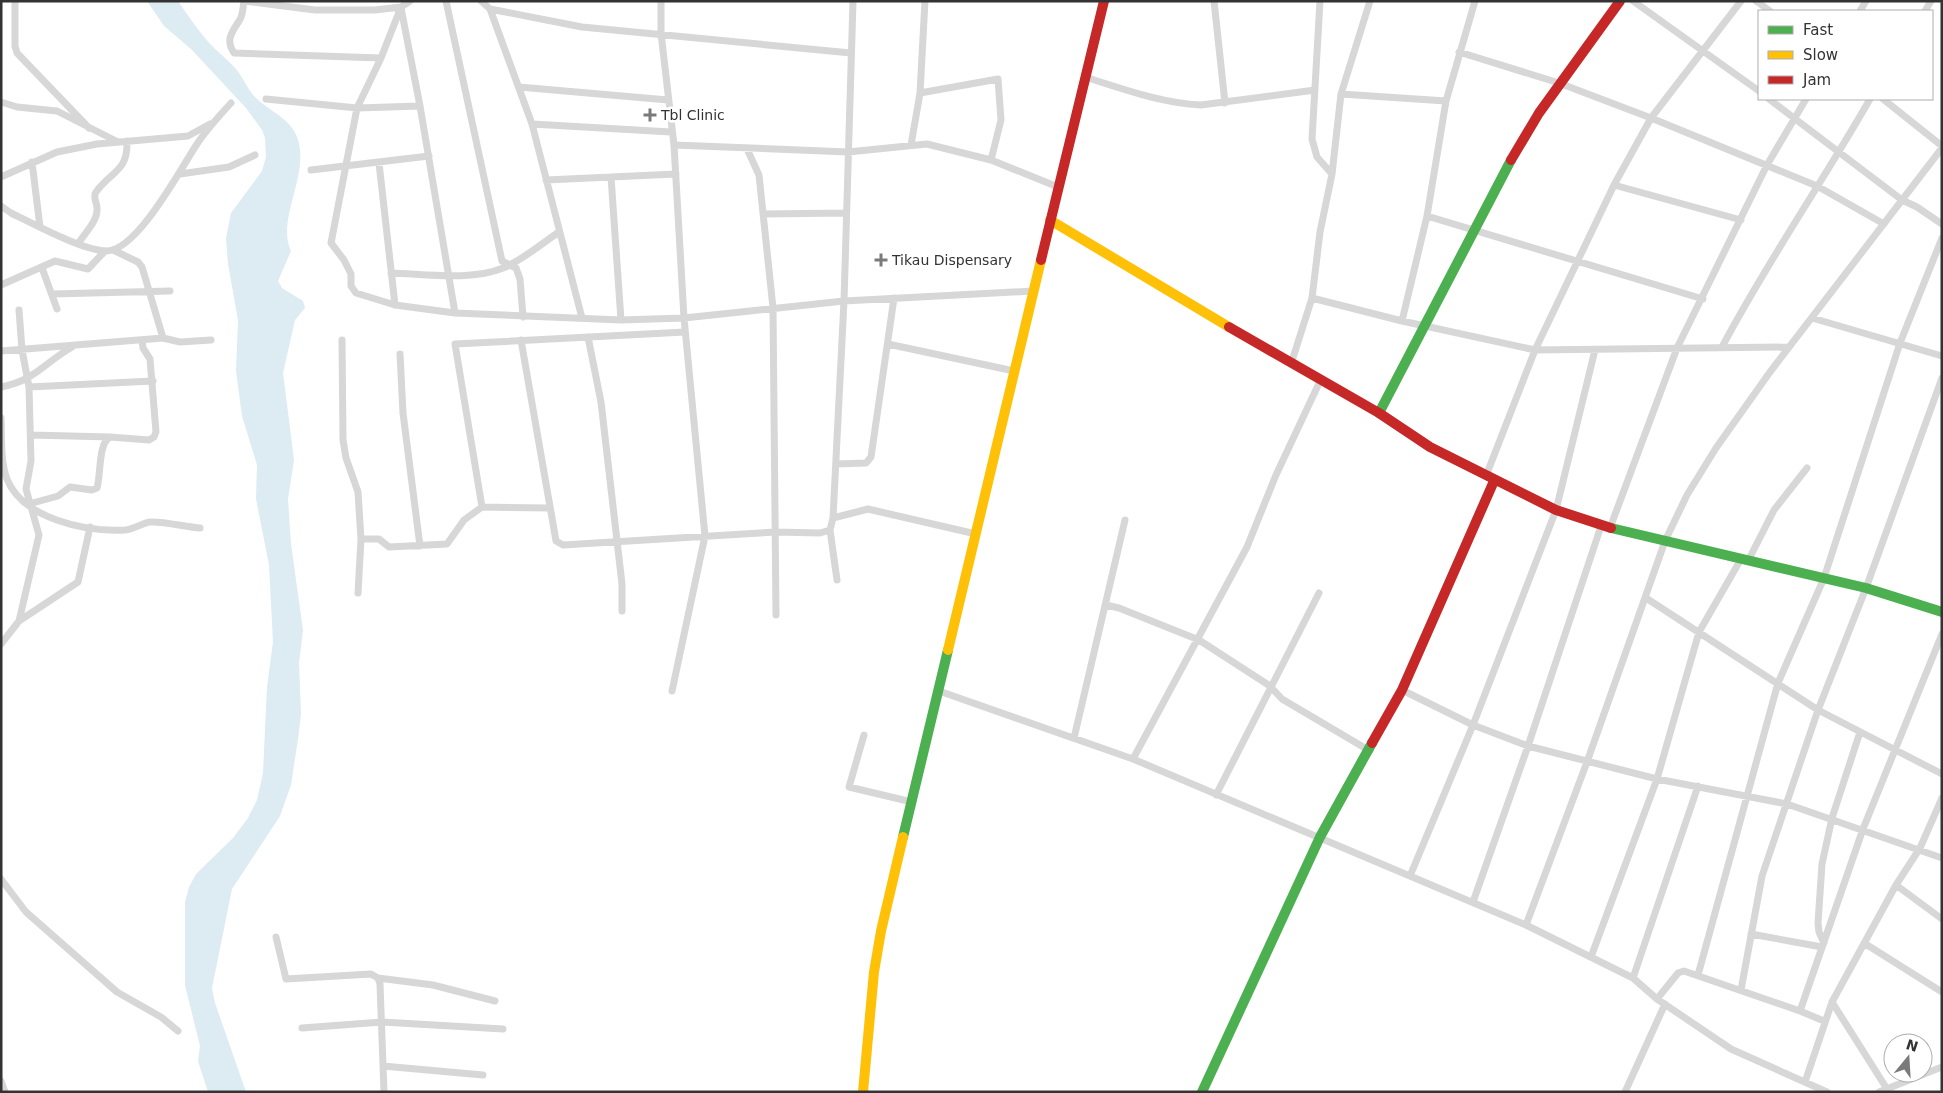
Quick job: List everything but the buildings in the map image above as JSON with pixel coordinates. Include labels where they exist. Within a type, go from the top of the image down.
[{"type":"street","points":[[15,1],[14,46],[17,53],[89,128]]},
{"type":"street","points":[[381,58],[234,53],[230,48],[229,37],[234,26],[240,21],[244,1],[315,10],[375,10],[401,7],[410,1]]},
{"type":"street","points":[[446,1],[502,261],[516,268],[520,279],[523,316]]},
{"type":"street","points":[[482,1],[490,9],[532,124],[582,318]]},
{"type":"street","points":[[660,1],[661,33],[674,145],[685,332],[705,536],[672,692]]},
{"type":"street","points":[[837,580],[830,530],[833,518],[844,301],[853,1]]},
{"type":"street","points":[[911,145],[920,92],[925,1]]},
{"type":"street","points":[[863,1092],[874,972],[912,802],[1014,371],[1104,1]]},
{"type":"street","points":[[1214,1],[1225,103]]},
{"type":"street","points":[[1320,1],[1313,149],[1317,157],[1332,174]]},
{"type":"street","points":[[1291,364],[1312,298],[1320,232],[1332,174],[1341,94],[1370,1]]},
{"type":"street","points":[[1402,321],[1427,216],[1446,101],[1475,1]]},
{"type":"street","points":[[1379,413],[1511,160],[1559,83],[1620,1]]},
{"type":"street","points":[[1633,1],[1758,90]]},
{"type":"street","points":[[1202,1092],[1320,837],[1370,751],[1402,690],[1490,478],[1536,350],[1614,185],[1652,118],[1705,51],[1741,1]]},
{"type":"street","points":[[1756,1],[1769,10]]},
{"type":"street","points":[[401,7],[381,58],[357,108],[331,244],[344,260],[351,274],[351,286],[356,293],[395,305],[454,313],[621,320],[684,318],[844,301],[1033,291]]},
{"type":"street","points":[[401,7],[429,156],[454,313]]},
{"type":"street","points":[[490,9],[582,27],[661,33],[851,53]]},
{"type":"street","points":[[1459,52],[1559,83],[1652,118],[1817,186],[1884,224]]},
{"type":"street","points":[[1085,77],[1157,99],[1185,104],[1225,103],[1315,90]]},
{"type":"street","points":[[920,92],[998,79],[1001,120],[990,160]]},
{"type":"street","points":[[519,87],[668,100]]},
{"type":"street","points":[[1341,94],[1446,101]]},
{"type":"street","points":[[266,100],[357,108],[420,106]]},
{"type":"street","points":[[1770,100],[1902,200],[1917,207],[1942,224]]},
{"type":"street","points":[[1474,902],[1605,527],[1677,348],[1703,299],[1767,165],[1805,100]]},
{"type":"street","points":[[1722,347],[1768,265],[1840,152],[1869,100]]},
{"type":"street","points":[[1526,926],[1587,762],[1665,541],[1700,472],[1789,347],[1942,147],[1884,100]]},
{"type":"street","points":[[1,102],[17,107],[57,111],[118,142]]},
{"type":"street","points":[[1,206],[40,227],[78,244],[105,251],[113,250],[134,237],[180,174],[198,144],[231,103]]},
{"type":"street","points":[[1,177],[58,152],[118,142],[188,136],[217,119]]},
{"type":"street","points":[[532,124],[671,132]]},
{"type":"street","points":[[78,244],[96,217],[98,208],[94,199],[95,193],[121,169],[127,152],[127,141]]},
{"type":"street","points":[[674,145],[848,152],[927,144],[944,146],[990,160],[1058,187]]},
{"type":"street","points":[[748,149],[759,175],[773,308],[776,615]]},
{"type":"street","points":[[180,174],[229,167],[255,155]]},
{"type":"street","points":[[311,170],[429,156]]},
{"type":"street","points":[[32,162],[40,227]]},
{"type":"street","points":[[379,163],[395,305]]},
{"type":"street","points":[[546,180],[676,174]]},
{"type":"street","points":[[611,177],[621,320]]},
{"type":"street","points":[[1614,185],[1741,220]]},
{"type":"street","points":[[763,214],[846,213]]},
{"type":"street","points":[[1427,216],[1576,263],[1703,299]]},
{"type":"street","points":[[1050,220],[1291,364],[1321,378],[1430,447],[1556,510],[1605,527],[1866,588],[1942,612]]},
{"type":"street","points":[[391,273],[475,276],[509,265],[559,232]]},
{"type":"street","points":[[1698,975],[1778,683],[1824,578],[1900,343],[1942,238]]},
{"type":"street","points":[[113,250],[138,262],[142,267],[163,338]]},
{"type":"street","points":[[1,285],[55,262],[88,269],[105,251]]},
{"type":"street","points":[[42,268],[57,309]]},
{"type":"street","points":[[52,294],[170,291]]},
{"type":"street","points":[[836,464],[866,463],[871,457],[894,298]]},
{"type":"street","points":[[1312,298],[1402,321],[1536,350],[1789,347]]},
{"type":"street","points":[[19,310],[22,350],[29,383],[31,462],[26,489],[39,535],[20,621]]},
{"type":"street","points":[[1812,318],[1942,356]]},
{"type":"street","points":[[482,507],[455,344],[685,332]]},
{"type":"street","points":[[588,337],[601,402],[617,541],[622,612]]},
{"type":"street","points":[[1,351],[163,338],[180,342],[211,340]]},
{"type":"street","points":[[31,435],[149,440],[154,437],[150,359],[143,348],[142,340]]},
{"type":"street","points":[[342,340],[343,440],[346,458],[358,492],[360,539],[358,593]]},
{"type":"street","points":[[521,340],[556,542],[563,544],[776,532],[820,533],[830,530]]},
{"type":"street","points":[[888,344],[1014,371]]},
{"type":"street","points":[[29,383],[60,354],[75,346]]},
{"type":"street","points":[[1410,876],[1473,726],[1556,510],[1595,350]]},
{"type":"street","points":[[400,354],[403,413],[420,546]]},
{"type":"street","points":[[1133,759],[1199,640],[1247,547],[1279,467],[1321,378]]},
{"type":"street","points":[[1741,990],[1762,876],[1818,710],[1866,588],[1942,378]]},
{"type":"street","points":[[1,387],[29,383],[152,381]]},
{"type":"street","points":[[1,418],[6,478],[20,500],[42,516],[90,527],[125,530],[138,528],[148,522],[200,528]]},
{"type":"street","points":[[29,505],[58,496],[70,487],[92,490],[97,488],[103,448],[106,438],[110,437]]},
{"type":"street","points":[[1591,957],[1657,779],[1699,632],[1774,510],[1807,468]]},
{"type":"street","points":[[360,539],[379,539],[390,547],[447,544],[464,520],[482,507],[549,508]]},
{"type":"street","points":[[833,518],[868,509],[976,534]]},
{"type":"street","points":[[1074,738],[1125,520]]},
{"type":"street","points":[[1,644],[20,621],[78,582],[90,527]]},
{"type":"street","points":[[1216,795],[1319,593]]},
{"type":"street","points":[[1646,598],[1818,710],[1942,774]]},
{"type":"street","points":[[1106,605],[1119,608],[1199,640],[1270,686],[1282,699],[1370,751]]},
{"type":"street","points":[[1800,1011],[1864,828],[1942,634]]},
{"type":"street","points":[[1402,690],[1473,726],[1528,746],[1657,779],[1786,804],[1864,828],[1942,858]]},
{"type":"street","points":[[939,691],[1133,759],[1474,902],[1633,978],[1658,999],[1731,1049],[1827,1092]]},
{"type":"street","points":[[1823,945],[1818,932],[1821,873],[1832,818],[1860,732]]},
{"type":"street","points":[[864,735],[849,787],[912,802]]},
{"type":"street","points":[[1633,978],[1698,786]]},
{"type":"street","points":[[1805,1082],[1824,1021],[1832,1002],[1896,885],[1920,848],[1942,798]]},
{"type":"street","points":[[1,878],[26,912],[118,992],[161,1017],[178,1031]]},
{"type":"street","points":[[1896,885],[1942,919]]},
{"type":"street","points":[[1751,934],[1823,945]]},
{"type":"street","points":[[276,937],[286,979],[371,974],[378,978],[433,985],[494,1001]]},
{"type":"street","points":[[1864,944],[1942,992]]},
{"type":"street","points":[[1658,999],[1678,973],[1684,971],[1824,1021]]},
{"type":"street","points":[[378,978],[382,1022],[384,1092]]},
{"type":"street","points":[[1832,1002],[1883,1091],[1942,1067]]},
{"type":"street","points":[[1625,1092],[1665,1004]]},
{"type":"street","points":[[302,1028],[382,1022],[502,1029]]},
{"type":"street","points":[[383,1066],[483,1075]]},
{"type":"street","points":[[1,1081],[5,1092]]},
{"type":"shaded area","points":[[147,1],[178,1],[207,41],[236,69],[253,95],[285,120],[295,132],[300,154],[297,183],[287,226],[287,239],[291,251],[278,281],[282,288],[303,301],[305,308],[295,320],[283,373],[294,460],[288,499],[291,544],[303,630],[299,663],[301,714],[291,785],[280,816],[232,889],[212,988],[215,1003],[246,1092],[208,1092],[198,1061],[200,1046],[185,985],[185,902],[189,887],[196,874],[233,838],[248,818],[257,800],[263,773],[267,687],[273,642],[269,565],[256,499],[257,465],[242,416],[236,371],[238,320],[228,264],[226,238],[231,213],[262,171],[266,157],[265,138],[262,130],[246,108],[191,49],[164,26]]},
{"type":"traffic: fast","points":[[1379,413],[1511,160]]},
{"type":"traffic: fast","points":[[1611,528],[1866,588],[1942,612]]},
{"type":"traffic: fast","points":[[903,837],[948,650]]},
{"type":"traffic: fast","points":[[1202,1092],[1320,837],[1372,743]]},
{"type":"traffic: slow","points":[[1050,220],[1229,327]]},
{"type":"traffic: slow","points":[[948,650],[1041,260]]},
{"type":"traffic: slow","points":[[863,1092],[874,972],[881,931],[903,837]]},
{"type":"traffic: jam","points":[[1041,260],[1104,1]]},
{"type":"traffic: jam","points":[[1511,160],[1539,113],[1620,1]]},
{"type":"traffic: jam","points":[[1229,327],[1379,413],[1430,447],[1556,510],[1611,528]]},
{"type":"traffic: jam","points":[[1372,743],[1402,690],[1494,481]]},
{"type":"place","name":"Tbl Clinic","points":[[650,115]]},
{"type":"place","name":"Tikau Dispensary","points":[[881,260]]}]
